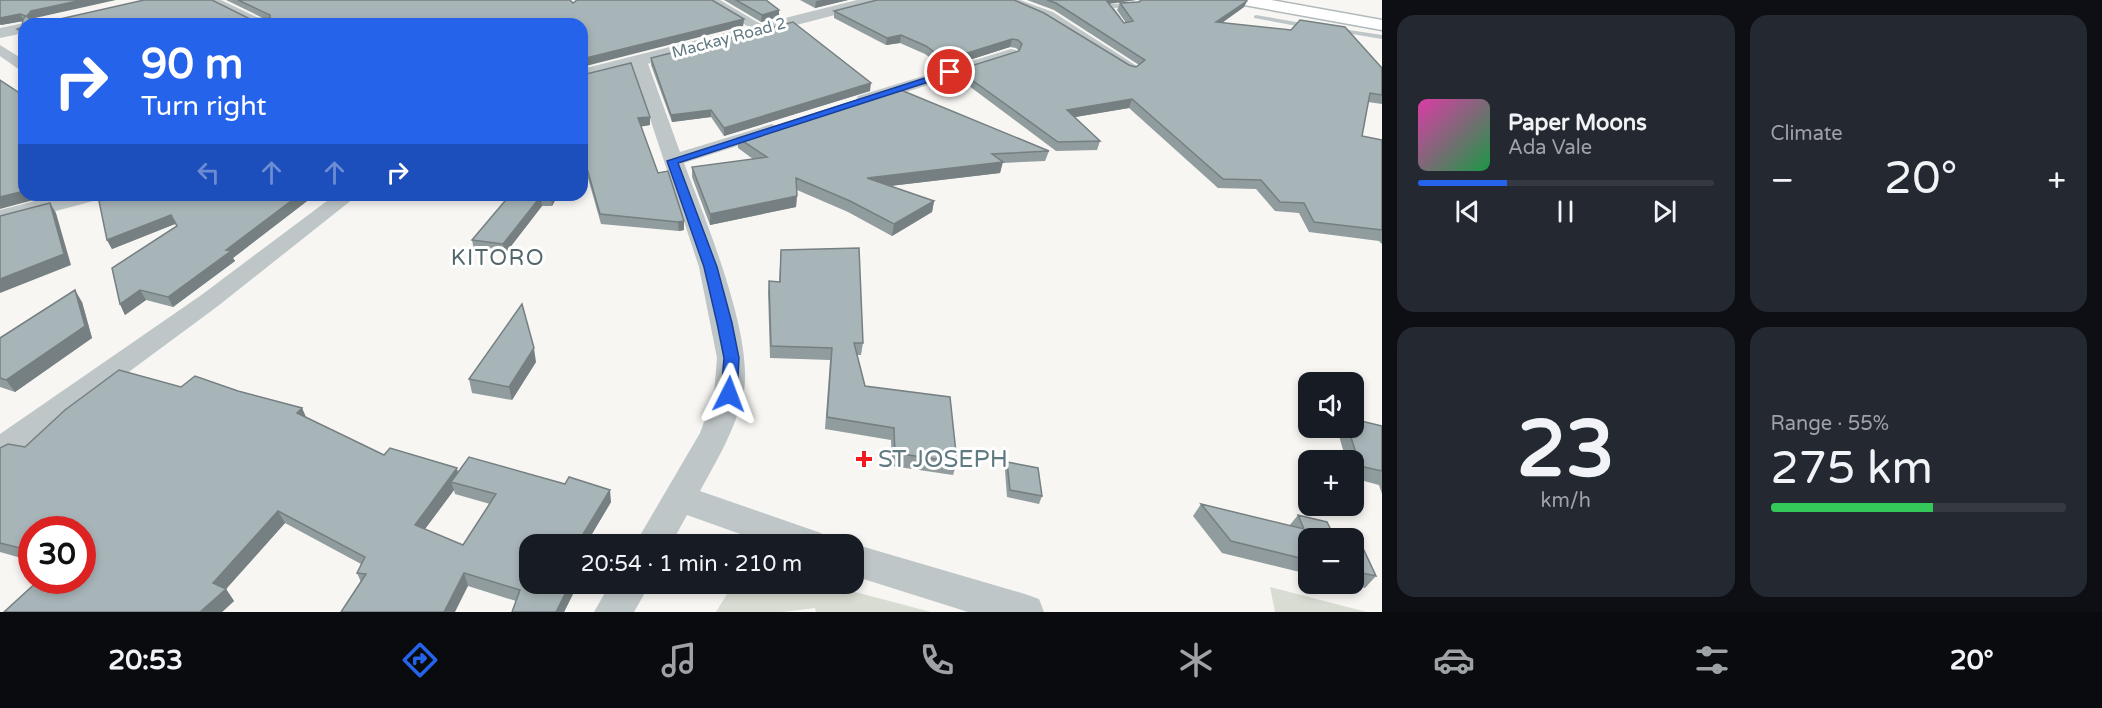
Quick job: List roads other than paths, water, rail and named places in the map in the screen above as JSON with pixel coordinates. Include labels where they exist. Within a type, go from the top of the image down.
[{"type":"main road","points":[[1244,0],[1382,25]]},
{"type":"street","points":[[210,0],[250,18]]},
{"type":"street","points":[[711,0],[762,29]]},
{"type":"street","name":"Mackay Road 2","points":[[588,74],[876,0]]},
{"type":"street","points":[[1009,0],[1048,15],[1132,68]]},
{"type":"street","points":[[0,33],[18,29]]},
{"type":"street","points":[[0,50],[18,64]]},
{"type":"street","points":[[851,104],[1011,53]]},
{"type":"street","points":[[639,62],[711,267],[731,358],[729,394],[715,435],[659,534]]},
{"type":"street","points":[[672,161],[784,125]]},
{"type":"street","points":[[0,218],[65,201]]},
{"type":"street","points":[[0,450],[209,301],[340,201]]},
{"type":"street","points":[[680,498],[780,534]]},
{"type":"street","points":[[864,563],[1025,612]]},
{"type":"street","points":[[614,612],[625,594]]},
{"type":"lane","points":[[1125,28],[1109,6],[1135,5],[1143,0]]},
{"type":"lane","points":[[1256,17],[1382,37]]},
{"type":"place","name":"ST JOSEPH","points":[[864,459]]},
{"type":"district","name":"KITORO","points":[[498,258]]}]
